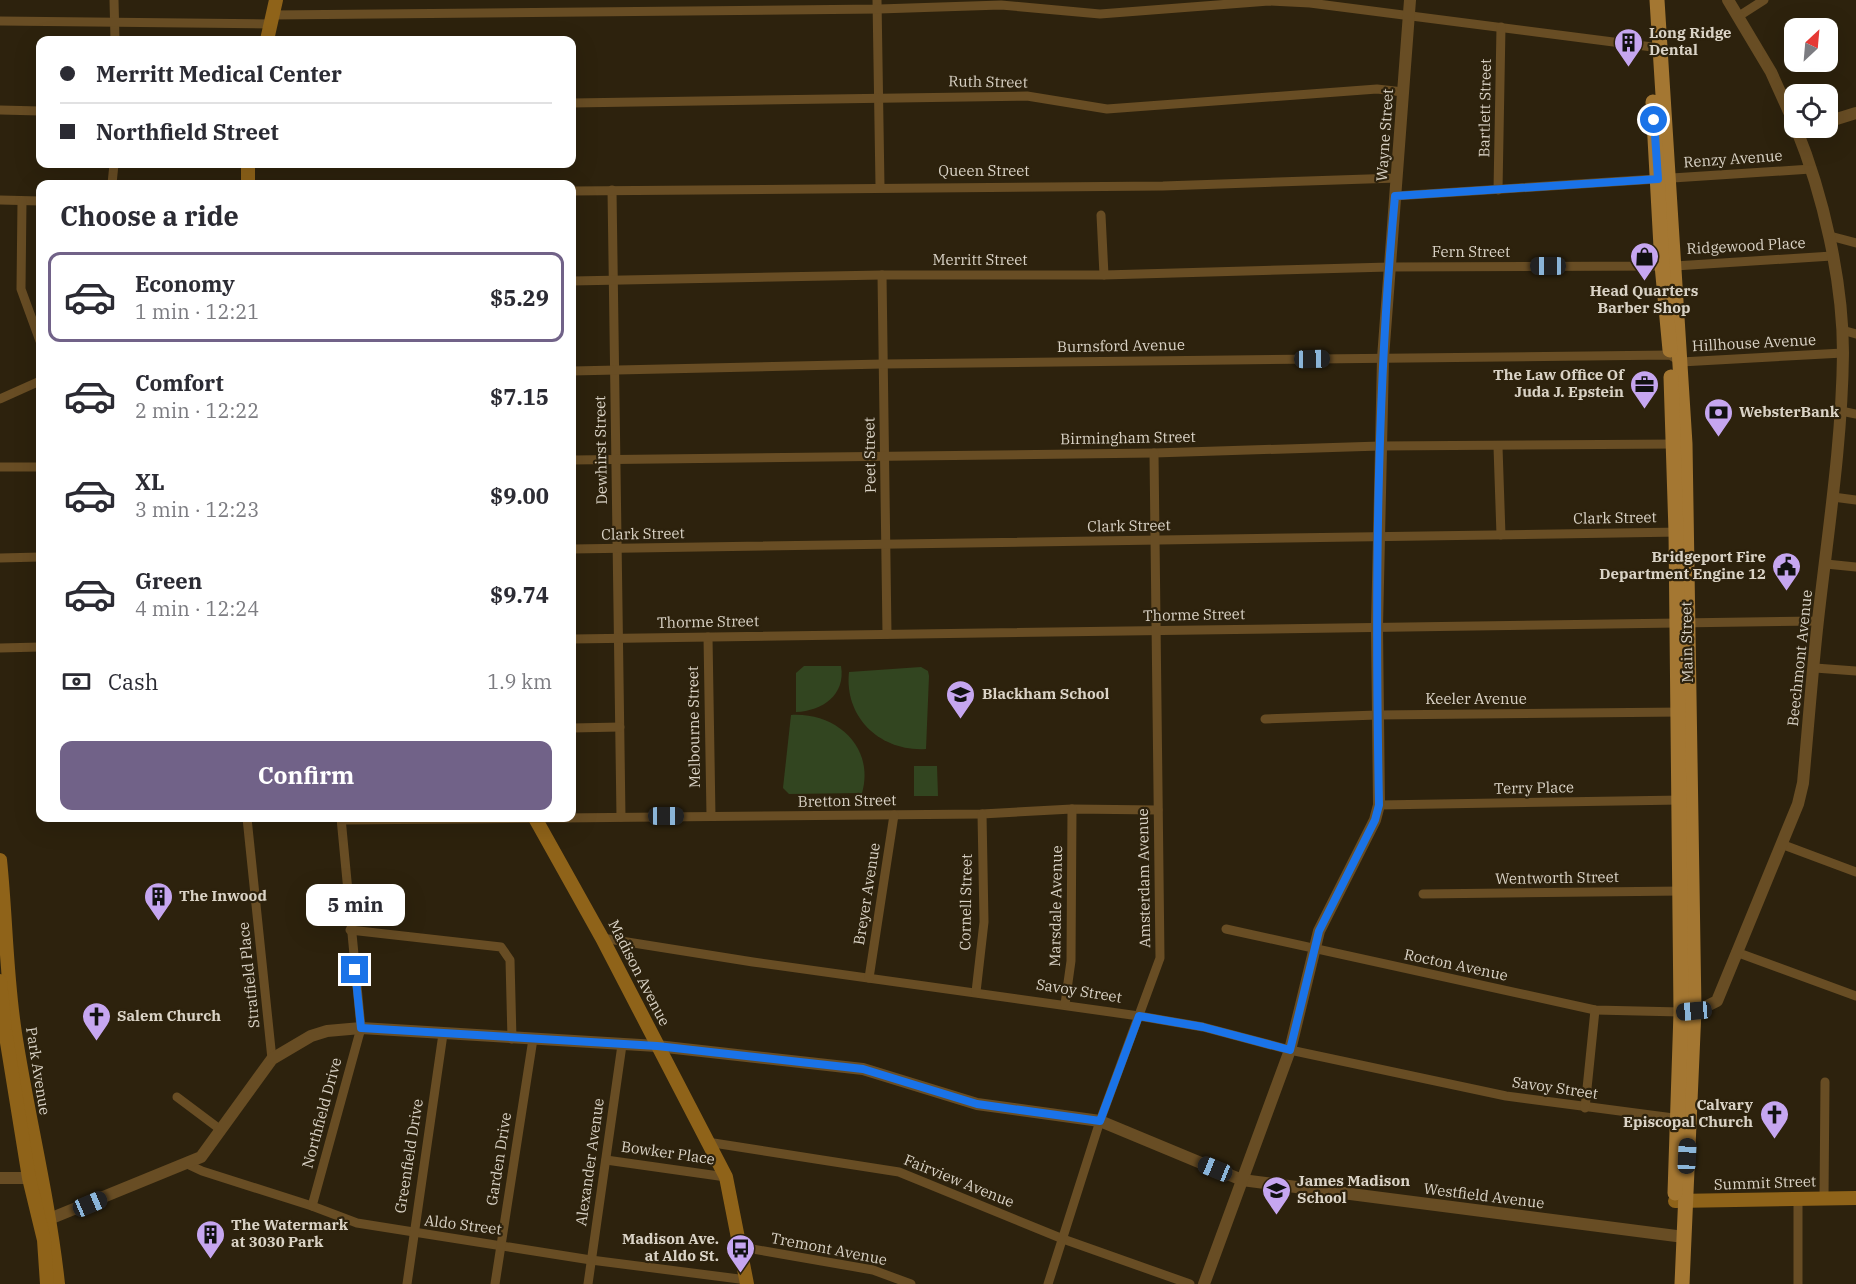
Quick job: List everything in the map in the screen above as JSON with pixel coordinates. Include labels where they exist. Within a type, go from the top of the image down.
[{"type":"main road","points":[[268,36],[276,0]]},
{"type":"main road","name":"Main Street","points":[[1647,0],[1655,47]]},
{"type":"main road","name":"Main Street","points":[[1657,0],[1655,47],[1680,444],[1688,1011],[1679,1236],[1682,1284]]},
{"type":"main road","name":"Madison Avenue","points":[[537,822],[602,938],[726,1177],[747,1282]]},
{"type":"main road","name":"Park Avenue","points":[[0,860],[6,1030]]},
{"type":"main road","name":"Park Avenue","points":[[0,981],[6,1030],[34,1178],[58,1284]]},
{"type":"main road","name":"Summit Street","points":[[1680,1201],[1856,1198]]},
{"type":"main road","name":"Park Avenue","points":[[45,1222],[47,1284]]},
{"type":"main road","name":"Main Street","points":[[1672,1284],[1679,1236]]},
{"type":"street","points":[[114,0],[115,36]]},
{"type":"street","points":[[609,0],[609,10]]},
{"type":"street","name":"Wayne Street","points":[[1204,1284],[1290,1050],[1319,931],[1375,820],[1379,805],[1377,627],[1383,358],[1410,0]]},
{"type":"street","name":"Beechmont Avenue","points":[[1728,0],[1771,72],[1784,101]]},
{"type":"street","points":[[1739,16],[1764,0]]},
{"type":"street","points":[[0,21],[114,24],[878,5],[1001,5],[1100,14],[1214,3],[1269,1],[1310,3],[1655,47]]},
{"type":"street","points":[[878,5],[880,186]]},
{"type":"street","name":"Bartlett Street","points":[[1498,190],[1501,27]]},
{"type":"street","name":"Ruth Street","points":[[576,103],[1027,96],[1107,109],[1377,89],[1403,92]]},
{"type":"street","points":[[0,110],[36,111]]},
{"type":"street","points":[[1838,119],[1856,113]]},
{"type":"street","name":"Beechmont Avenue","points":[[1688,1011],[1717,1000],[1798,804],[1803,783],[1841,411],[1843,353],[1830,236],[1800,138]]},
{"type":"street","name":"Renzy Avenue","points":[[1395,196],[1811,169]]},
{"type":"street","name":"Queen Street","points":[[576,191],[880,186],[1163,186],[1396,178]]},
{"type":"street","name":"Dewhirst Street","points":[[612,190],[621,817]]},
{"type":"street","points":[[0,200],[36,201]]},
{"type":"street","points":[[22,201],[21,289],[36,330]]},
{"type":"street","points":[[1101,215],[1104,275]]},
{"type":"street","points":[[1830,236],[1856,243]]},
{"type":"street","name":"Ridgewood Place","points":[[1668,265],[1832,256]]},
{"type":"street","name":"Fern Street","points":[[1389,267],[1668,265]]},
{"type":"street","name":"Merritt Street","points":[[576,281],[882,275],[1104,275],[1389,267]]},
{"type":"street","name":"Peet Street","points":[[882,275],[887,634]]},
{"type":"street","points":[[1842,330],[1856,334]]},
{"type":"street","name":"Hillhouse Avenue","points":[[1676,359],[1843,353]]},
{"type":"street","name":"Burnsford Avenue","points":[[576,371],[883,364],[1383,358],[1676,359]]},
{"type":"street","points":[[0,399],[36,383]]},
{"type":"street","points":[[1841,411],[1856,414]]},
{"type":"street","name":"Birmingham Street","points":[[576,460],[1154,453],[1380,446],[1680,444]]},
{"type":"street","points":[[1498,447],[1501,535]]},
{"type":"street","name":"Amsterdam Avenue","points":[[1048,1284],[1100,1121],[1160,958],[1154,453]]},
{"type":"street","points":[[0,467],[36,467]]},
{"type":"street","points":[[1833,497],[1856,500]]},
{"type":"street","name":"Clark Street","points":[[576,549],[1681,532]]},
{"type":"street","points":[[0,558],[36,557]]},
{"type":"street","points":[[1826,564],[1856,567]]},
{"type":"street","name":"Thorme Street","points":[[576,639],[1818,621]]},
{"type":"street","name":"Melbourne Street","points":[[708,637],[711,816]]},
{"type":"street","points":[[0,648],[36,647]]},
{"type":"street","points":[[1815,668],[1856,671]]},
{"type":"street","name":"Keeler Avenue","points":[[1265,719],[1377,715],[1683,712]]},
{"type":"street","points":[[576,728],[620,727]]},
{"type":"street","name":"Terry Place","points":[[1379,805],[1685,800]]},
{"type":"street","name":"Bretton Street","points":[[576,818],[982,814],[1072,808],[1158,810]]},
{"type":"street","name":"Marsdale Avenue","points":[[1065,1004],[1071,961],[1072,808]]},
{"type":"street","name":"Cornell Street","points":[[976,992],[984,922],[982,814]]},
{"type":"street","name":"Breyer Avenue","points":[[869,978],[894,815]]},
{"type":"street","name":"Stratfield Place","points":[[247,822],[272,1059]]},
{"type":"street","points":[[341,822],[361,1028]]},
{"type":"street","points":[[1781,844],[1856,872]]},
{"type":"street","name":"Wentworth Street","points":[[1423,894],[1686,891]]},
{"type":"street","name":"Rocton Avenue","points":[[1226,928],[1595,1010],[1688,1011]]},
{"type":"street","points":[[350,930],[501,948],[510,960],[512,1038]]},
{"type":"street","name":"Savoy Street","points":[[602,938],[1139,1016],[1203,1027],[1290,1050],[1506,1096],[1683,1120]]},
{"type":"street","points":[[1736,952],[1856,996]]},
{"type":"street","points":[[1585,1108],[1595,1010]]},
{"type":"street","name":"Westfield Avenue","points":[[45,1222],[201,1157],[272,1059],[311,1036],[327,1031],[361,1028],[657,1046],[863,1069],[977,1104],[1100,1121],[1242,1180],[1679,1236]]},
{"type":"street","name":"Northfield Drive","points":[[312,1206],[361,1028]]},
{"type":"street","name":"Greenfield Drive","points":[[407,1284],[412,1234],[443,1034]]},
{"type":"street","name":"Garden Drive","points":[[495,1284],[533,1039]]},
{"type":"street","name":"Alexander Avenue","points":[[588,1284],[622,1045]]},
{"type":"street","points":[[1824,1198],[1825,1082]]},
{"type":"street","points":[[177,1097],[221,1130]]},
{"type":"street","name":"Fairview Avenue","points":[[707,1142],[899,1172],[1063,1239],[1190,1284]]},
{"type":"street","name":"Bowker Place","points":[[606,1160],[726,1177]]},
{"type":"street","name":"Aldo Street","points":[[185,1163],[202,1171],[312,1206],[357,1223],[412,1234],[501,1244],[591,1260],[747,1282]]},
{"type":"street","points":[[0,1178],[34,1178]]},
{"type":"street","points":[[1798,1198],[1798,1284]]},
{"type":"street","name":"Tremont Avenue","points":[[741,1247],[873,1270],[911,1284]]},
{"type":"green space","points":[[804,666],[841,666],[842,676],[836,693],[830,700],[815,708],[796,712],[796,673]]},
{"type":"green space","points":[[921,667],[928,671],[929,676],[926,749],[894,745],[869,729],[859,717],[849,689],[849,672]]},
{"type":"green space","points":[[791,715],[823,719],[837,726],[848,736],[857,747],[863,761],[865,776],[862,793],[789,794],[783,788]]},
{"type":"green space","points":[[914,766],[937,766],[938,796],[914,796]]},
{"type":"place","name":"Long Ridge Dental","points":[[1628,68]]},
{"type":"place","name":"Head Quarters Barber Shop","points":[[1644,282]]},
{"type":"place","name":"The Law Office Of Juda J. Epstein","points":[[1645,410]]},
{"type":"place","name":"WebsterBank","points":[[1718,438]]},
{"type":"place","name":"Bridgeport Fire Department Engine 12","points":[[1787,592]]},
{"type":"place","name":"Blackham School","points":[[961,720]]},
{"type":"place","name":"The Inwood","points":[[158,922]]},
{"type":"place","name":"Salem Church","points":[[96,1042]]},
{"type":"place","name":"Calvary Episcopal Church","points":[[1774,1140]]},
{"type":"place","name":"James Madison School","points":[[1276,1216]]},
{"type":"place","name":"The Watermark at 3030 Park","points":[[210,1260]]},
{"type":"place","name":"Madison Ave. at Aldo St.","points":[[740,1274]]},
{"type":"route","points":[[355,970],[361,1028],[657,1046],[863,1069],[977,1104],[1021,1112],[1100,1121],[1139,1016],[1203,1027],[1290,1050],[1319,931],[1375,820],[1379,805],[1377,627],[1380,446],[1383,358],[1395,196],[1658,179],[1654,120]]}]
